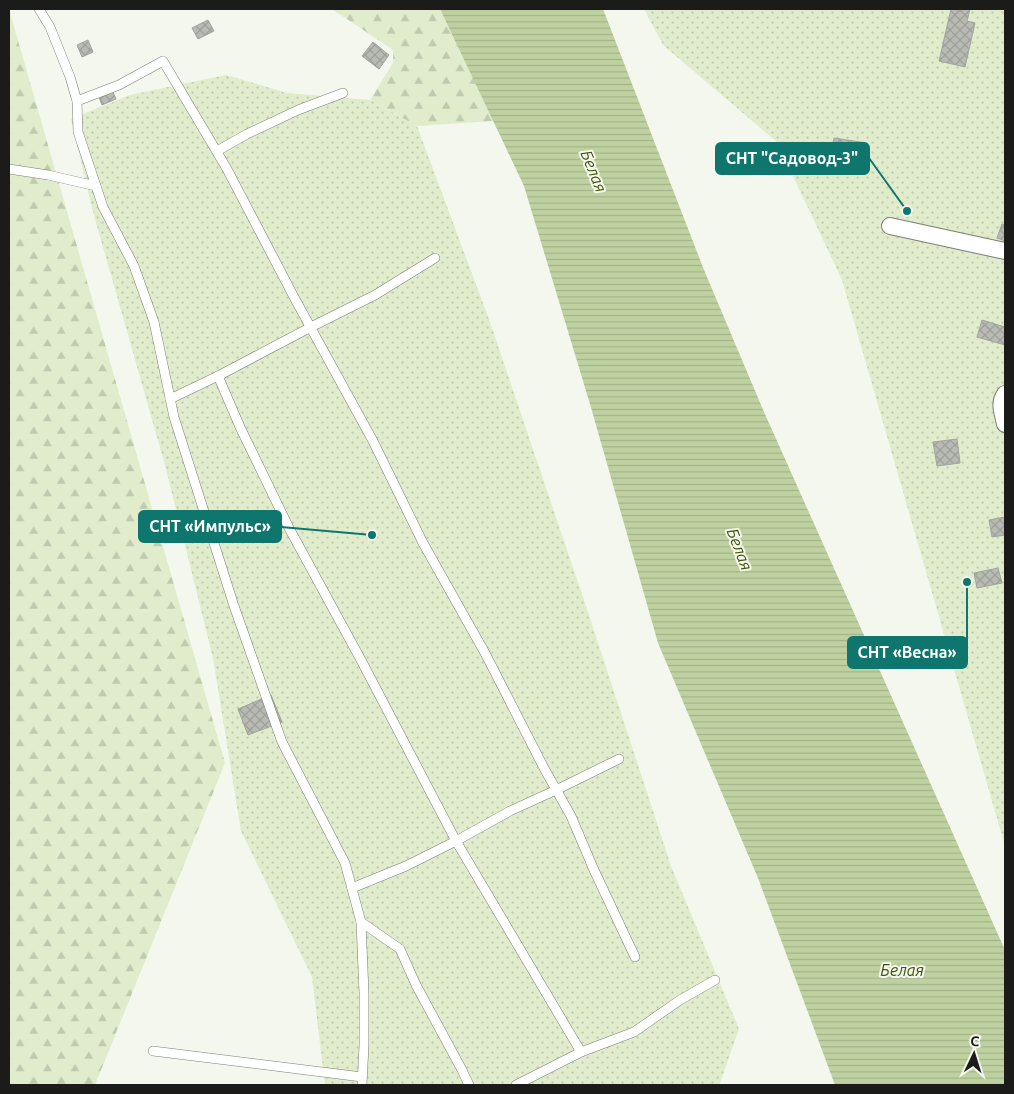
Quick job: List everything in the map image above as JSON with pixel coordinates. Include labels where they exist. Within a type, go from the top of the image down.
[{"type":"street","points":[[890,226],[1005,251]]},
{"type":"street","points":[[1005,394],[1001,401],[1005,424]]},
{"type":"lane","points":[[39,9],[50,27],[70,77],[77,101],[78,132],[103,207],[134,266],[154,322],[174,417],[234,606],[282,742],[345,863],[361,922],[364,1010],[362,1081],[153,1051]]},
{"type":"lane","points":[[77,101],[119,85],[163,61],[227,168],[310,327],[373,442],[423,543],[486,653],[545,770],[571,816],[635,957]]},
{"type":"lane","points":[[216,152],[247,134],[298,110],[343,93]]},
{"type":"lane","points":[[9,170],[48,175],[96,186]]},
{"type":"lane","points":[[170,399],[375,295],[435,258]]},
{"type":"lane","points":[[218,376],[240,427],[289,528],[362,660],[456,841],[581,1052]]},
{"type":"lane","points":[[352,888],[406,866],[510,811],[619,759]]},
{"type":"lane","points":[[361,922],[400,949],[416,985],[469,1085]]},
{"type":"lane","points":[[516,1085],[581,1052],[634,1032],[680,1000],[715,980]]},
{"type":"green space","points":[[9,9],[225,763],[95,1085],[9,1085]]},
{"type":"green space","points":[[332,9],[440,9],[494,121],[417,126],[370,100],[393,63],[393,50]]},
{"type":"green space","points":[[644,9],[1005,9],[1005,846],[842,280],[777,142],[663,45]]},
{"type":"green space","points":[[226,75],[287,93],[370,100],[417,126],[490,322],[671,866],[739,1029],[720,1085],[325,1085],[312,977],[241,831],[213,658],[165,465],[93,212],[71,119],[130,95]]},
{"type":"water","name":"Белая","points":[[440,9],[603,9],[704,270],[764,412],[1005,950],[1005,1085],[835,1085],[758,878],[658,643],[590,404],[524,186]]},
{"type":"building","points":[[951,9],[970,9],[967,21],[975,23],[965,67],[939,61]]},
{"type":"building","points":[[208,20],[214,31],[198,39],[192,28]]},
{"type":"building","points":[[88,40],[93,52],[82,57],[77,45]]},
{"type":"building","points":[[373,42],[389,55],[379,69],[362,56]]},
{"type":"building","points":[[112,90],[116,99],[102,105],[98,95]]},
{"type":"building","points":[[834,138],[867,143],[864,161],[831,155]]},
{"type":"building","points":[[1002,224],[1005,225],[1005,241],[997,238]]},
{"type":"building","points":[[982,320],[1005,327],[1005,345],[977,337]]},
{"type":"building","points":[[957,439],[960,463],[937,466],[933,442]]},
{"type":"building","points":[[1005,517],[1005,535],[992,537],[989,520]]},
{"type":"building","points":[[998,568],[1002,583],[977,588],[974,573]]},
{"type":"building","points":[[271,695],[282,722],[248,735],[238,709]]},
{"type":"place","name":"СНТ \"Садовод-3\"","points":[[907,211]]},
{"type":"place","name":"СНТ «Импульс»","points":[[372,535]]},
{"type":"place","name":"СНТ «Весна»","points":[[967,582]]}]
